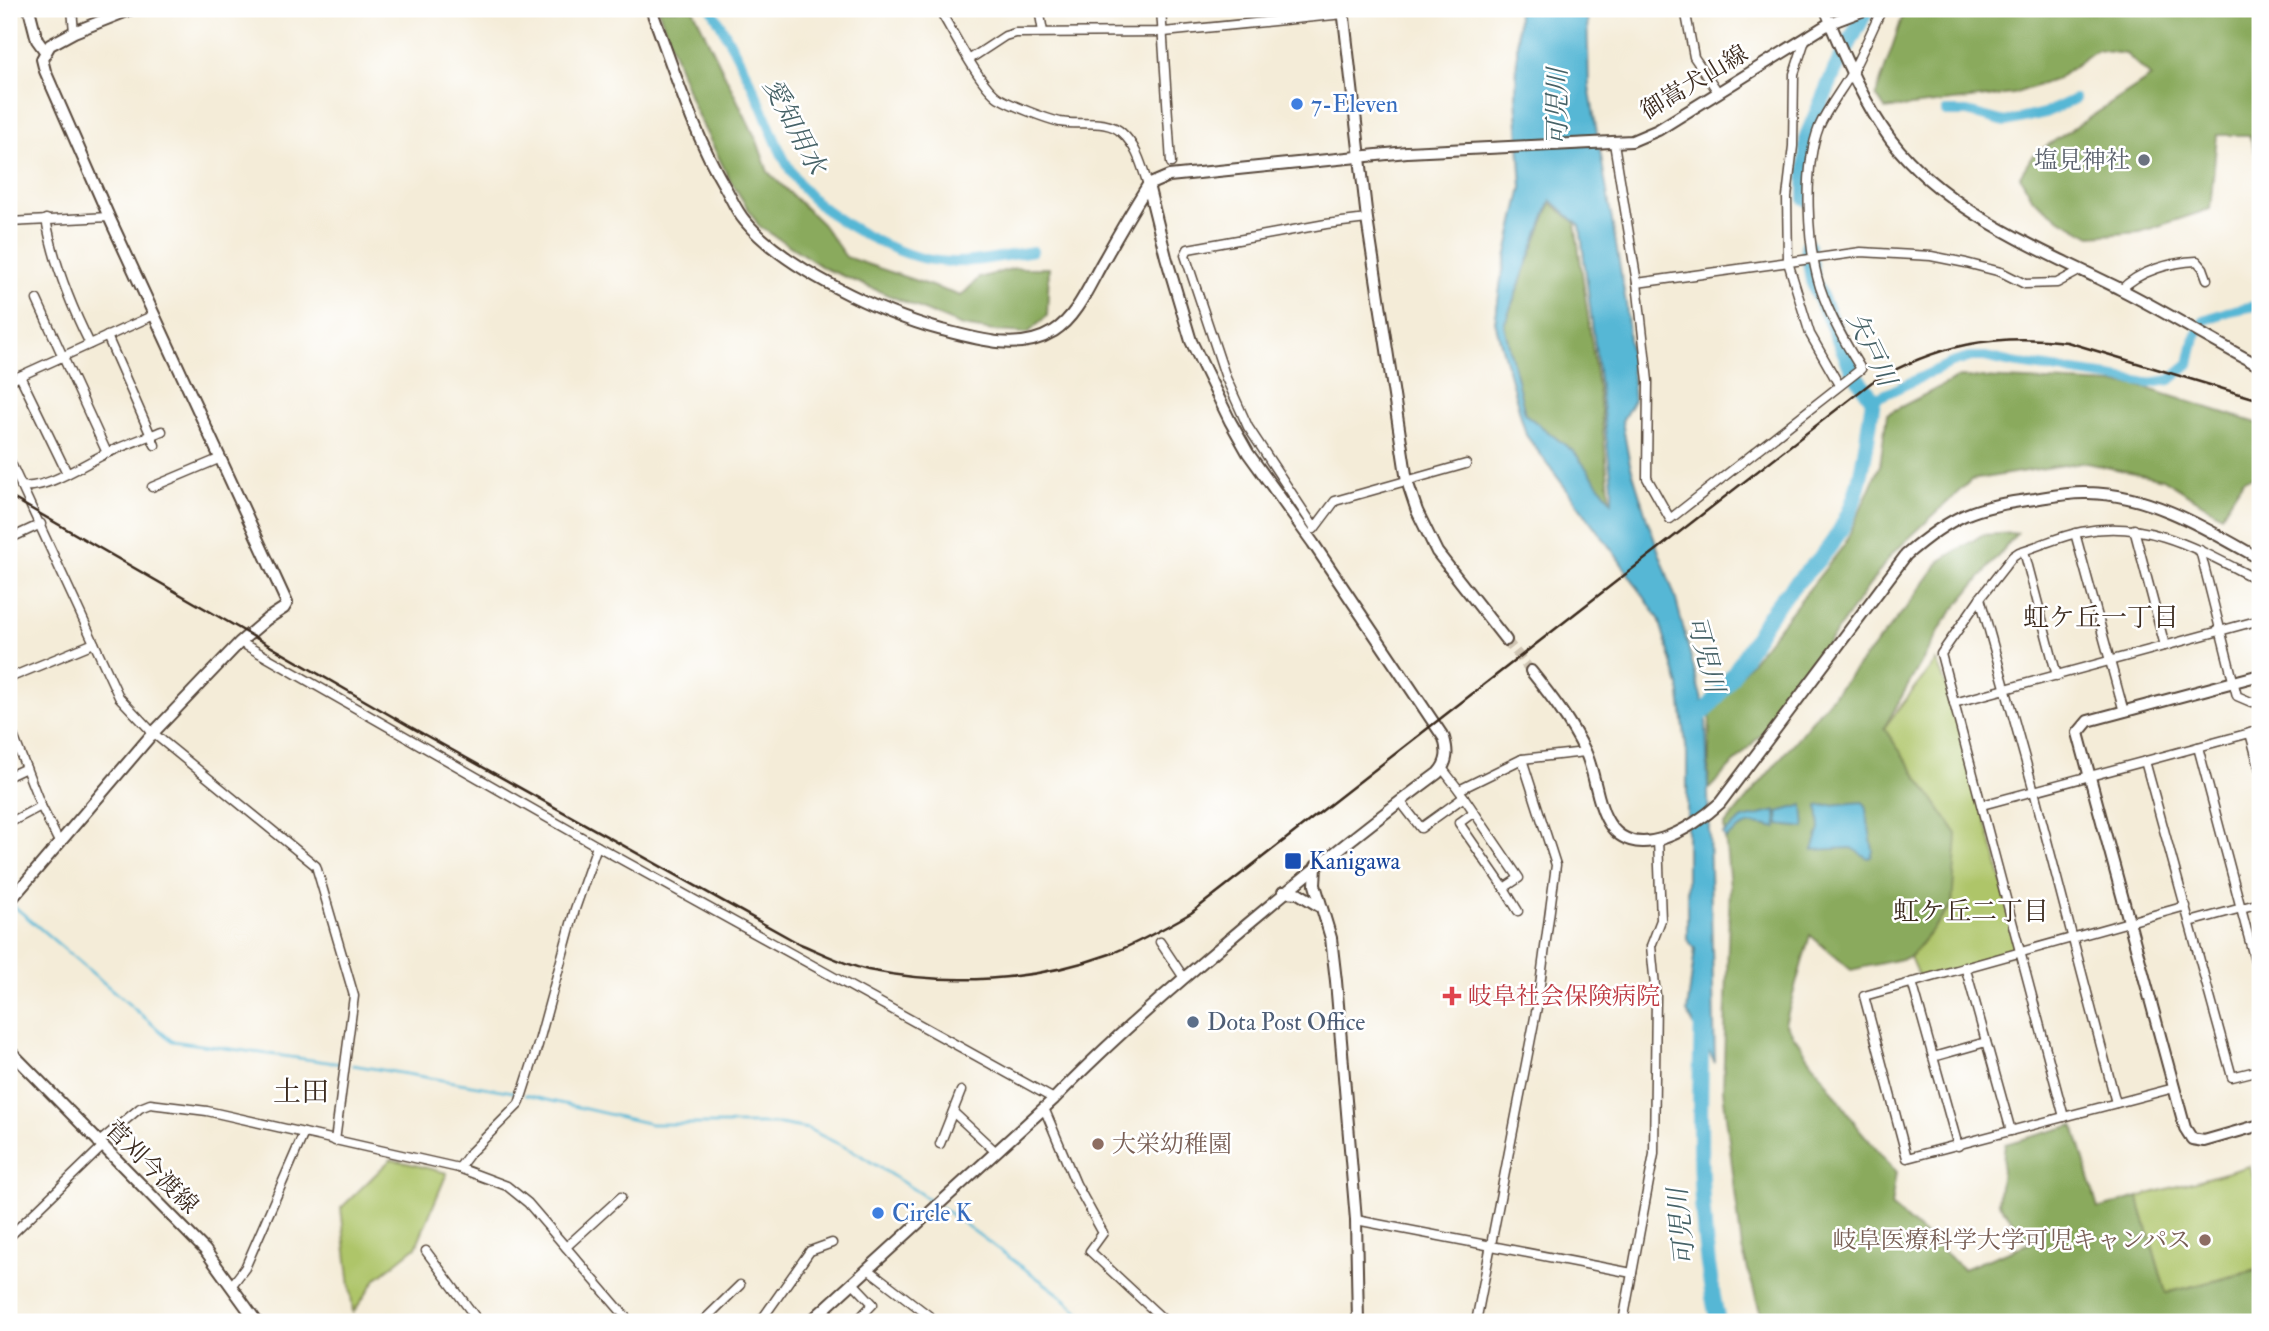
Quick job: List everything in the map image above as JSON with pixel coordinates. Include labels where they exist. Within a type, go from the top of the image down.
[{"type":"street","points":[[29,9],[37,40],[45,51]]},
{"type":"street","points":[[72,9],[74,32]]},
{"type":"street","points":[[9,902],[153,733],[240,642],[285,608],[287,603],[109,217],[45,71],[42,59],[50,45],[74,32],[132,9]]},
{"type":"street","points":[[651,9],[691,118],[712,164],[743,219],[777,250],[840,290],[921,324],[1006,344],[1035,341],[1056,330],[1076,307],[1148,185]]},
{"type":"street","points":[[810,1322],[1184,978],[1283,892],[1442,768],[1448,749],[1444,738],[1313,542],[1248,453],[1230,421],[1191,341],[1148,185],[1130,141],[1119,130],[1107,125],[1062,123],[999,98],[985,84],[939,9]]},
{"type":"street","points":[[1039,9],[1043,32]]},
{"type":"street","points":[[1161,9],[1171,163]]},
{"type":"street","points":[[1685,9],[1694,57],[1718,92]]},
{"type":"street","points":[[1824,9],[1866,101],[1892,141],[1918,169],[1955,200],[1989,224],[2190,326],[2260,366]]},
{"type":"street","name":"御嵩犬山線","points":[[1148,185],[1169,176],[1446,149],[1611,143],[1649,135],[1829,23],[1853,11],[1867,9]]},
{"type":"street","points":[[1611,143],[1637,284],[1648,381],[1647,478],[1670,519],[1861,369],[1847,348],[1819,285],[1809,206],[1814,145],[1820,125],[1852,71],[1882,9]]},
{"type":"street","points":[[970,59],[1005,36],[1043,32],[1164,32],[1344,12],[1367,219],[1407,481],[1417,511],[1437,552],[1506,640]]},
{"type":"street","points":[[1806,37],[1794,74],[1793,146],[1787,197],[1790,261],[1810,334],[1839,385]]},
{"type":"street","points":[[9,222],[109,217]]},
{"type":"street","points":[[46,219],[50,242],[66,292],[90,344]]},
{"type":"street","points":[[1314,527],[1248,427],[1226,378],[1185,255],[1188,249],[1367,219]]},
{"type":"street","points":[[1637,284],[1861,252],[1931,256],[2001,272],[2025,284],[2057,283],[2081,270]]},
{"type":"street","points":[[2121,290],[2129,282],[2155,270],[2190,261],[2197,261],[2207,279]]},
{"type":"street","points":[[37,300],[107,453]]},
{"type":"street","points":[[9,381],[154,315]]},
{"type":"street","points":[[107,337],[155,444]]},
{"type":"street","points":[[20,376],[67,473]]},
{"type":"street","points":[[21,486],[46,483],[107,453],[162,431]]},
{"type":"street","points":[[152,487],[221,458]]},
{"type":"street","points":[[9,459],[120,697],[153,733],[316,866],[354,996],[335,1141]]},
{"type":"street","points":[[1313,542],[1314,527],[1335,501],[1466,464]]},
{"type":"street","points":[[1531,671],[1563,712],[1585,752],[1606,818],[1619,836],[1645,842],[1677,834],[1704,817],[1742,776],[1906,555],[1936,529],[1962,514],[2003,502],[2086,493],[2110,495],[2161,508],[2194,522],[2260,559]]},
{"type":"street","points":[[10,536],[41,524]]},
{"type":"street","points":[[2064,1117],[1941,654],[1980,597],[2013,556],[2075,533],[2110,528],[2160,534],[2260,581]]},
{"type":"street","points":[[2134,529],[2165,646]]},
{"type":"street","points":[[2075,533],[2124,712]]},
{"type":"street","points":[[2024,551],[2057,676]]},
{"type":"street","points":[[2200,551],[2237,696],[2251,702],[2260,702]]},
{"type":"street","points":[[1980,597],[2116,1103]]},
{"type":"street","points":[[1954,704],[2260,620]]},
{"type":"street","points":[[240,642],[597,846],[1054,1099]]},
{"type":"street","points":[[9,678],[94,643]]},
{"type":"street","points":[[2260,676],[2088,721],[2078,733],[2185,1128],[2192,1139],[2204,1141],[2260,1125]]},
{"type":"street","points":[[9,725],[11,738],[59,842]]},
{"type":"street","points":[[1982,805],[2260,729]]},
{"type":"street","points":[[2250,733],[2260,769]]},
{"type":"street","points":[[2198,747],[2260,980]]},
{"type":"street","points":[[1400,801],[1421,828],[1462,794],[1522,759],[1585,752]]},
{"type":"street","points":[[1476,1322],[1541,984],[1556,865],[1522,759]]},
{"type":"street","points":[[2145,761],[2232,1077],[2260,1070]]},
{"type":"street","points":[[9,776],[26,768]]},
{"type":"street","points":[[1442,768],[1518,878],[1504,888]]},
{"type":"street","points":[[9,823],[41,806]]},
{"type":"street","points":[[1474,812],[1459,822],[1518,911]]},
{"type":"street","points":[[1623,1322],[1654,1154],[1656,996],[1651,946],[1661,920],[1658,839]]},
{"type":"street","points":[[458,1168],[519,1104],[575,909],[597,846]]},
{"type":"street","points":[[1316,866],[1315,885],[1319,906],[1331,938],[1335,970],[1356,1220],[1358,1322]]},
{"type":"street","points":[[1283,892],[1298,893],[1319,906]]},
{"type":"street","points":[[2190,922],[2260,903]]},
{"type":"street","points":[[2174,1088],[1907,1158],[1864,996],[2186,906]]},
{"type":"street","points":[[1160,942],[1184,978]]},
{"type":"street","points":[[1965,966],[2011,1132]]},
{"type":"street","points":[[1912,982],[1958,1146]]},
{"type":"street","points":[[1933,1057],[1986,1042]]},
{"type":"street","name":"菅刈今渡線","points":[[9,1050],[205,1250],[257,1322]]},
{"type":"street","points":[[940,1144],[961,1091]]},
{"type":"street","points":[[9,1237],[140,1108],[150,1104],[207,1111],[458,1168],[507,1186],[528,1203],[630,1322]]},
{"type":"street","points":[[1044,1108],[1076,1184],[1103,1233],[1090,1251],[1166,1322]]},
{"type":"street","points":[[953,1112],[996,1152]]},
{"type":"street","points":[[232,1285],[245,1268],[304,1133]]},
{"type":"street","points":[[566,1247],[621,1197]]},
{"type":"street","points":[[1356,1220],[1632,1273]]},
{"type":"street","points":[[760,1322],[810,1251],[832,1243]]},
{"type":"street","points":[[426,1251],[479,1322]]},
{"type":"street","points":[[868,1269],[937,1322]]},
{"type":"street","points":[[853,1283],[873,1304],[856,1322]]},
{"type":"street","points":[[702,1322],[740,1284]]},
{"type":"green space","points":[[658,9],[693,9],[757,141],[768,172],[822,224],[846,257],[961,296],[979,278],[1015,268],[1049,268],[1047,316],[1028,333],[962,326],[824,268],[759,226],[730,180],[694,108]]},
{"type":"green space","points":[[1905,9],[2083,9],[2084,12],[2120,9],[2260,9],[2260,164],[2249,135],[2217,135],[2210,209],[2140,232],[2091,236],[2055,216],[2033,199],[2020,176],[2033,155],[2151,77],[2126,54],[2096,50],[2057,79],[2013,94],[1885,109],[1876,95]]},
{"type":"green space","points":[[1551,203],[1575,222],[1601,411],[1610,501],[1574,452],[1525,414],[1504,325]]},
{"type":"green space","points":[[1959,377],[2136,385],[2260,424],[2260,476],[2244,479],[2221,515],[2163,479],[2082,462],[1971,480],[1891,555],[1768,727],[1708,790],[1710,714],[1845,544],[1880,465],[1887,414]]},
{"type":"green space","points":[[2017,533],[1944,622],[1884,728],[1957,834],[1952,905],[1910,957],[1851,970],[1810,935],[1785,1023],[1860,1130],[1896,1172],[1891,1206],[1963,1269],[2030,1243],[1998,1202],[2005,1144],[2074,1125],[2098,1209],[2138,1197],[2166,1293],[2255,1271],[2260,1273],[2260,1322],[1763,1322],[1742,1249],[1723,1090],[1730,886],[1724,826],[1907,607],[1940,561],[1982,535]]},
{"type":"green space","points":[[1936,661],[1954,703],[2021,951],[1920,980],[1910,957],[1952,905],[1884,728]]},
{"type":"green space","points":[[391,1159],[447,1173],[416,1247],[377,1278],[353,1313],[341,1208]]},
{"type":"green space","name":"岐阜医療科学大学可児キャンパス","points":[[2250,1166],[2260,1204],[2260,1269],[2166,1293],[2138,1197]]},
{"type":"water","points":[[1518,9],[1587,9],[1589,86],[1626,303],[1634,400],[1622,421],[1629,460],[1675,596],[1706,716],[1715,1063],[1687,1012],[1695,949],[1687,939],[1687,755],[1679,686],[1659,619],[1617,557],[1526,435],[1495,322],[1501,280],[1522,187],[1516,97]],"holes":[[[1551,200],[1580,226],[1612,484],[1612,502],[1574,452],[1525,414],[1504,325]]]},
{"type":"water","points":[[1862,802],[1865,804],[1873,851],[1871,857],[1868,858],[1851,848],[1813,850],[1820,829],[1818,806]]},
{"type":"water","points":[[1803,805],[1805,828],[1779,825],[1778,812]]},
{"type":"water","points":[[1776,811],[1777,828],[1749,825],[1725,839],[1723,834],[1743,819]]},
{"type":"waterway","name":"愛知用水","points":[[712,9],[751,83],[791,171],[807,193],[833,215],[868,236],[905,253],[938,261],[974,261],[1033,251]]},
{"type":"waterway","name":"矢戸川","points":[[1806,199],[1807,136],[1835,70],[1867,9]]},
{"type":"waterway","name":"愛知用水","points":[[1946,112],[1967,112],[2005,122],[2045,113],[2075,99]]},
{"type":"waterway","name":"矢戸川","points":[[1698,717],[1727,683],[1775,608],[1835,538],[1846,520],[1859,482],[1873,400],[1853,371],[1813,281],[1808,246]]},
{"type":"waterway","points":[[1873,400],[1949,364],[1971,357],[2150,383],[2170,380],[2189,364],[2195,337],[2204,320],[2260,305]]},
{"type":"waterway","points":[[15,907],[172,1041],[342,1064]]},
{"type":"waterway","name":"可児川","points":[[1702,1018],[1702,1209],[1718,1322]]},
{"type":"waterway","points":[[353,1065],[519,1093]]},
{"type":"waterway","points":[[525,1095],[651,1124],[780,1124],[808,1129],[857,1153],[935,1203]]},
{"type":"waterway","points":[[941,1207],[1059,1294],[1090,1322]]},
{"type":"tunnel","points":[[1506,640],[1531,671]]},
{"type":"railway","points":[[9,496],[409,726],[798,943],[841,962],[868,970],[929,978],[990,978],[1051,971],[1110,954],[1191,913],[1872,382],[1896,369],[1943,351],[1990,341],[2014,339],[2067,342],[2260,400]]},
{"type":"place","name":"7-Eleven","points":[[1297,104]]},
{"type":"place","name":"塩見神社","points":[[2144,160]]},
{"type":"place","name":"Kanigawa","points":[[1293,861]]},
{"type":"place","name":"岐阜社会保険病院","points":[[1452,996]]},
{"type":"place","name":"Dota Post Office","points":[[1193,1022]]},
{"type":"place","name":"大栄幼稚園","points":[[1098,1144]]},
{"type":"place","name":"Circle K","points":[[878,1213]]},
{"type":"place","name":"岐阜医療科学大学可児キャンパス","points":[[2205,1240]]},
{"type":"district","name":"虹ケ丘一丁目","points":[[2101,617]]},
{"type":"district","name":"虹ケ丘二丁目","points":[[1971,911]]},
{"type":"district","name":"土田","points":[[301,1091]]}]
